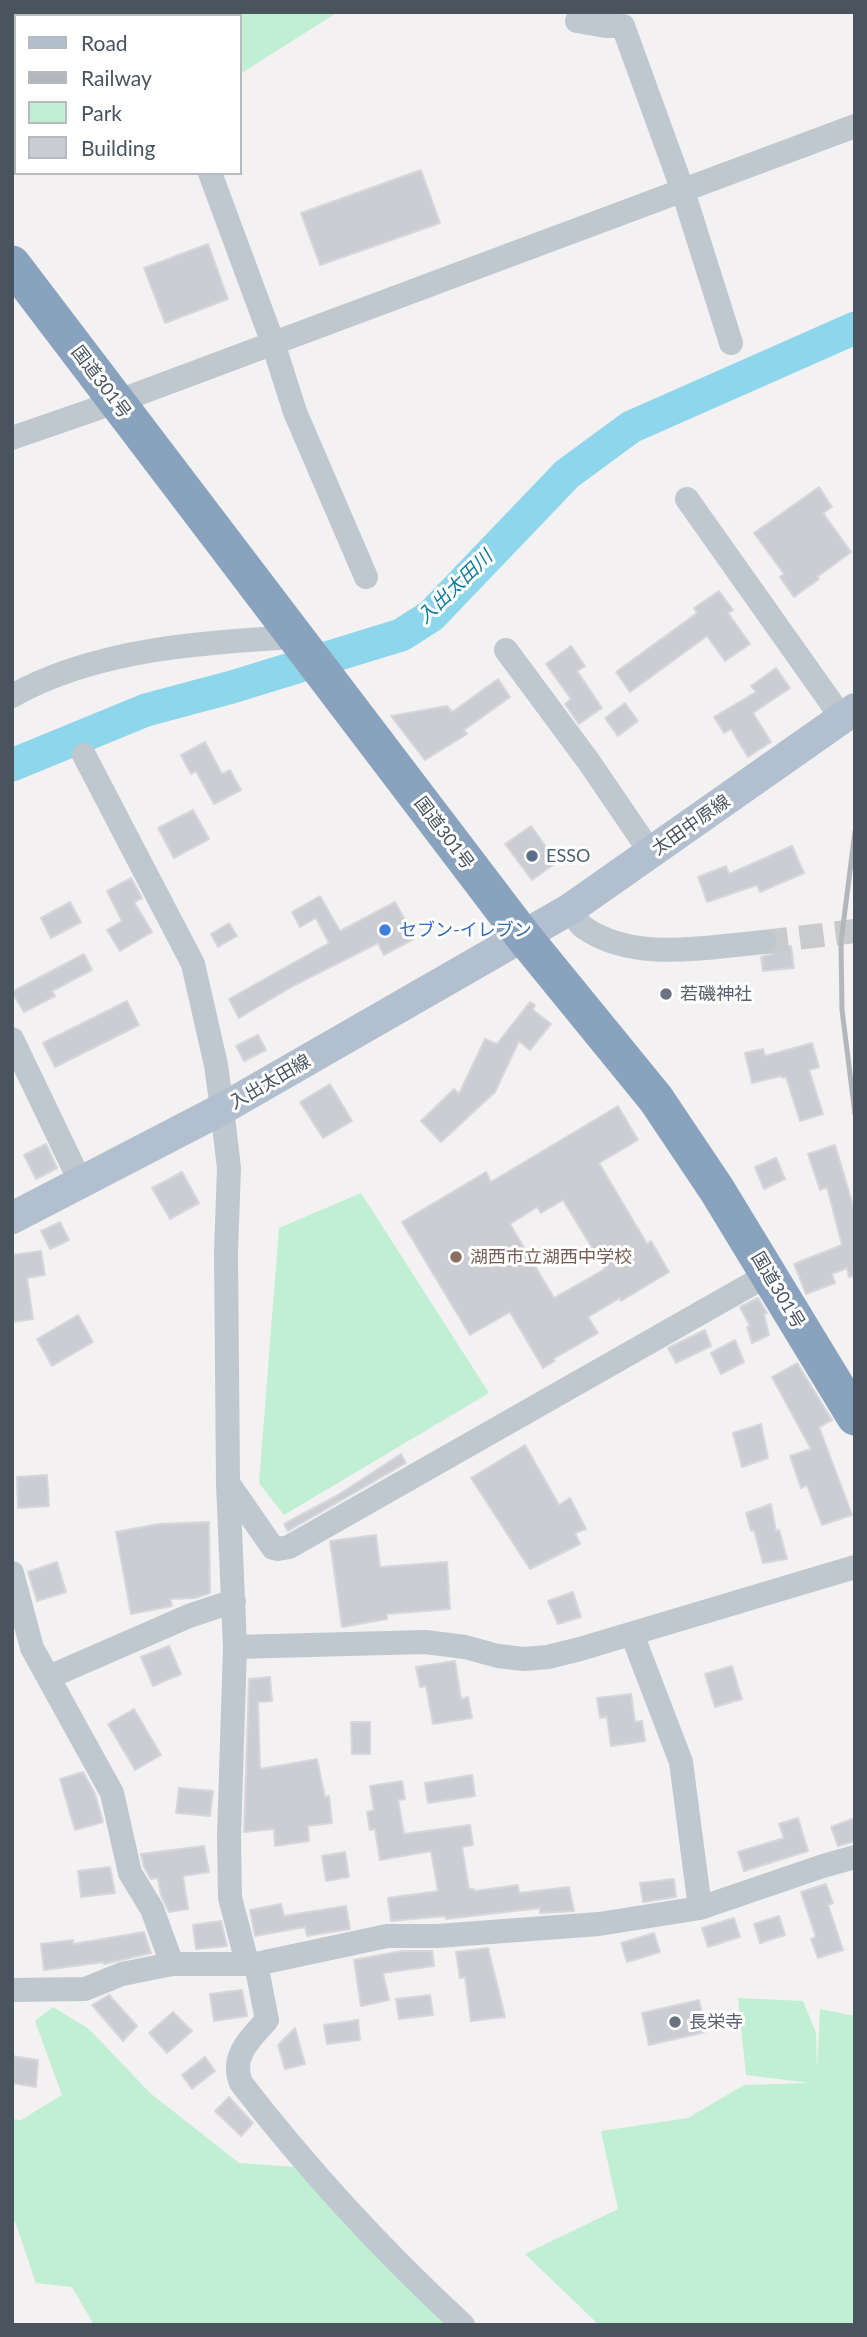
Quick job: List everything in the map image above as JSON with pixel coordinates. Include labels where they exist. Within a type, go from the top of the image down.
[{"type":"highway","name":"国道301号","points":[[12,264],[523,936],[656,1099],[769,1274],[855,1417]]},
{"type":"main road","name":"太田中原線","points":[[523,936],[570,909],[848,713]]},
{"type":"main road","name":"入出太田線","points":[[12,1219],[80,1181],[222,1109],[523,936]]},
{"type":"street","points":[[577,21],[623,26],[683,191],[731,343]]},
{"type":"street","points":[[12,438],[116,402],[855,126]]},
{"type":"street","points":[[211,175],[273,342],[295,412],[366,577]]},
{"type":"street","points":[[687,499],[848,713]]},
{"type":"street","points":[[12,696],[65,673],[127,655],[234,641],[297,637]]},
{"type":"street","points":[[506,650],[589,762],[651,853]]},
{"type":"street","points":[[84,755],[192,964],[216,1065],[229,1168],[226,1251],[228,1483],[235,1647],[229,1837],[230,1898],[252,1963],[267,2020],[242,2049],[238,2075],[313,2172],[405,2269],[463,2325]]},
{"type":"street","points":[[570,909],[581,926],[610,940],[645,949],[764,942]]},
{"type":"street","points":[[12,1039],[80,1181]]},
{"type":"street","points":[[228,1483],[273,1548],[289,1547],[769,1274]]},
{"type":"street","points":[[235,1647],[425,1642],[465,1647],[498,1656],[524,1659],[548,1657],[855,1567]]},
{"type":"street","points":[[12,1573],[32,1648],[112,1793],[130,1872],[152,1909],[172,1964]]},
{"type":"street","points":[[49,1677],[189,1616],[234,1601]]},
{"type":"street","points":[[632,1634],[681,1762],[700,1908]]},
{"type":"street","points":[[12,1990],[86,1989],[122,1974],[172,1964],[252,1963],[387,1936],[437,1936],[600,1924],[700,1908],[855,1857]]},
{"type":"green space","points":[[136,12],[338,12],[242,73],[242,14]]},
{"type":"green space","points":[[361,1193],[489,1393],[284,1515],[259,1483],[279,1228]]},
{"type":"green space","points":[[738,1998],[803,2001],[816,2033],[817,2070],[820,2009],[855,2016],[855,2325],[599,2325],[525,2254],[618,2209],[601,2131],[688,2118],[744,2085],[810,2083],[746,2075]]},
{"type":"green space","points":[[53,2007],[89,2029],[150,2093],[239,2163],[297,2167],[445,2325],[94,2325],[72,2287],[36,2283],[12,2219],[12,2119],[21,2120],[62,2095],[35,2021]]},
{"type":"building","points":[[421,170],[440,223],[320,265],[301,213]]},
{"type":"building","points":[[208,244],[228,299],[165,323],[144,268]]},
{"type":"building","points":[[819,487],[832,507],[823,513],[851,552],[794,597],[780,577],[784,574],[754,533]]},
{"type":"building","points":[[719,591],[733,610],[728,613],[750,644],[725,661],[707,636],[630,692],[616,672],[697,613],[694,608]]},
{"type":"building","points":[[571,646],[585,666],[577,671],[602,708],[579,724],[565,704],[571,699],[546,664]]},
{"type":"building","points":[[776,668],[790,688],[753,713],[771,742],[748,757],[731,729],[724,733],[714,717],[756,692],[751,686]]},
{"type":"building","points":[[498,679],[510,697],[464,730],[467,734],[425,760],[391,716],[447,706],[452,712]]},
{"type":"building","points":[[625,703],[638,721],[618,736],[605,718]]},
{"type":"building","points":[[205,742],[222,774],[230,770],[241,790],[214,804],[196,771],[191,774],[181,755]]},
{"type":"building","points":[[193,810],[209,839],[174,858],[158,828]]},
{"type":"building","points":[[531,826],[557,862],[532,880],[505,844]]},
{"type":"building","points":[[792,846],[804,873],[760,892],[757,885],[707,902],[698,877],[726,866],[729,874]]},
{"type":"building","points":[[131,878],[142,898],[134,902],[152,932],[120,951],[107,930],[122,921],[107,891]]},
{"type":"building","points":[[320,896],[340,931],[395,902],[415,938],[384,955],[378,943],[293,986],[239,1018],[229,999],[329,943],[316,918],[300,927],[292,912]]},
{"type":"building","points":[[70,902],[81,922],[51,938],[41,918]]},
{"type":"building","points":[[229,923],[237,936],[218,947],[211,934]]},
{"type":"building","points":[[791,946],[794,968],[763,971],[761,957],[772,954],[778,947]]},
{"type":"building","points":[[84,954],[92,970],[52,991],[55,996],[24,1012],[12,992]]},
{"type":"building","points":[[127,1001],[139,1025],[55,1067],[43,1043]]},
{"type":"building","points":[[530,1002],[535,1005],[533,1010],[551,1024],[530,1050],[519,1041],[495,1092],[441,1142],[421,1121],[454,1089],[459,1094],[485,1039],[497,1044]]},
{"type":"building","points":[[258,1035],[266,1050],[244,1061],[236,1046]]},
{"type":"building","points":[[812,1043],[819,1067],[809,1070],[823,1114],[800,1121],[786,1077],[752,1083],[745,1053],[763,1049],[765,1056]]},
{"type":"building","points":[[330,1084],[352,1121],[323,1138],[300,1102]]},
{"type":"building","points":[[618,1106],[638,1140],[599,1163],[647,1244],[651,1241],[669,1272],[588,1317],[598,1333],[553,1359],[555,1361],[543,1368],[510,1312],[470,1335],[402,1222],[486,1172],[491,1182]],"holes":[[[563,1200],[605,1269],[554,1298],[510,1224],[537,1207],[541,1213]]]},
{"type":"building","points":[[46,1144],[57,1168],[36,1179],[24,1155]]},
{"type":"building","points":[[835,1145],[855,1212],[855,1276],[849,1277],[847,1268],[832,1274],[835,1283],[806,1294],[794,1264],[842,1245],[827,1187],[820,1190],[808,1154]]},
{"type":"building","points":[[776,1158],[785,1179],[764,1189],[755,1167]]},
{"type":"building","points":[[182,1172],[199,1203],[170,1219],[152,1188]]},
{"type":"building","points":[[60,1222],[69,1240],[50,1249],[41,1231]]},
{"type":"building","points":[[41,1251],[45,1275],[27,1278],[33,1319],[12,1322],[12,1255]]},
{"type":"building","points":[[758,1298],[767,1313],[764,1314],[769,1335],[752,1343],[747,1327],[750,1326],[740,1307]]},
{"type":"building","points":[[78,1315],[93,1342],[52,1366],[37,1339]]},
{"type":"building","points":[[705,1330],[711,1346],[676,1363],[668,1348]]},
{"type":"building","points":[[735,1340],[744,1362],[721,1374],[711,1353]]},
{"type":"building","points":[[797,1363],[832,1420],[819,1427],[852,1515],[822,1525],[807,1485],[801,1488],[790,1456],[811,1449],[772,1377]]},
{"type":"building","points":[[761,1424],[768,1458],[742,1467],[733,1433]]},
{"type":"building","points":[[525,1445],[559,1505],[570,1498],[586,1529],[575,1533],[580,1544],[530,1569],[471,1478]]},
{"type":"building","points":[[401,1454],[406,1463],[288,1531],[284,1524],[338,1495]]},
{"type":"building","points":[[47,1475],[49,1506],[18,1508],[17,1477]]},
{"type":"building","points":[[771,1504],[776,1531],[779,1530],[787,1559],[763,1563],[754,1530],[751,1531],[746,1513]]},
{"type":"building","points":[[209,1522],[210,1593],[195,1598],[170,1599],[172,1606],[131,1614],[116,1532],[159,1524]]},
{"type":"building","points":[[376,1535],[380,1567],[447,1562],[450,1609],[387,1614],[387,1619],[342,1627],[330,1541]]},
{"type":"building","points":[[57,1562],[66,1592],[37,1601],[28,1572]]},
{"type":"building","points":[[573,1592],[581,1617],[558,1624],[548,1601]]},
{"type":"building","points":[[169,1646],[181,1674],[153,1686],[141,1657]]},
{"type":"building","points":[[455,1661],[461,1699],[468,1697],[472,1718],[433,1724],[426,1686],[420,1687],[416,1667]]},
{"type":"building","points":[[732,1666],[742,1699],[715,1707],[705,1674]]},
{"type":"building","points":[[270,1677],[272,1701],[258,1702],[260,1769],[317,1759],[325,1797],[329,1796],[332,1823],[308,1826],[309,1841],[275,1846],[274,1829],[244,1832],[249,1679]]},
{"type":"building","points":[[631,1694],[635,1722],[642,1721],[645,1741],[611,1746],[607,1717],[600,1718],[597,1698]]},
{"type":"building","points":[[134,1709],[161,1755],[135,1770],[108,1724]]},
{"type":"building","points":[[351,1722],[370,1722],[370,1754],[352,1754]]},
{"type":"building","points":[[83,1772],[95,1794],[103,1822],[75,1830],[60,1779]]},
{"type":"building","points":[[472,1775],[475,1796],[428,1803],[425,1783]]},
{"type":"building","points":[[402,1781],[405,1799],[398,1800],[404,1834],[470,1825],[473,1845],[462,1847],[469,1889],[475,1891],[518,1885],[519,1893],[569,1887],[574,1911],[540,1913],[540,1908],[446,1919],[445,1916],[391,1921],[388,1898],[438,1891],[431,1851],[380,1860],[375,1829],[370,1830],[367,1812],[374,1810],[370,1786]]},
{"type":"building","points":[[179,1788],[213,1791],[210,1816],[176,1813]]},
{"type":"building","points":[[798,1818],[808,1851],[744,1871],[738,1852],[784,1838],[779,1824]]},
{"type":"building","points":[[855,1818],[855,1841],[838,1846],[831,1827]]},
{"type":"building","points":[[204,1846],[209,1872],[183,1876],[188,1909],[169,1912],[161,1895],[158,1878],[151,1879],[141,1854]]},
{"type":"building","points":[[345,1852],[349,1877],[326,1881],[322,1856]]},
{"type":"building","points":[[110,1867],[115,1893],[81,1897],[78,1871]]},
{"type":"building","points":[[674,1879],[676,1897],[643,1902],[640,1883]]},
{"type":"building","points":[[826,1884],[833,1903],[828,1905],[843,1950],[818,1958],[811,1939],[816,1937],[801,1892]]},
{"type":"building","points":[[281,1904],[284,1916],[346,1906],[350,1929],[307,1936],[305,1927],[255,1936],[250,1910]]},
{"type":"building","points":[[779,1916],[785,1935],[760,1943],[754,1924]]},
{"type":"building","points":[[734,1918],[740,1937],[708,1947],[702,1928]]},
{"type":"building","points":[[221,1921],[227,1946],[196,1949],[193,1925]]},
{"type":"building","points":[[144,1932],[151,1953],[104,1964],[44,1970],[41,1944],[73,1940],[73,1944]]},
{"type":"building","points":[[654,1933],[660,1952],[627,1962],[621,1943]]},
{"type":"building","points":[[488,1948],[505,2017],[471,2021],[465,1977],[460,1978],[456,1952]]},
{"type":"building","points":[[402,1951],[432,1951],[434,1966],[383,1973],[389,2000],[361,2006],[354,1960]]},
{"type":"building","points":[[242,1990],[247,2016],[214,2021],[210,1994]]},
{"type":"building","points":[[109,1995],[137,2026],[123,2041],[92,2005]]},
{"type":"building","points":[[430,1995],[433,2015],[399,2019],[396,1999]]},
{"type":"building","points":[[699,2000],[706,2032],[649,2045],[642,2013]]},
{"type":"building","points":[[173,2012],[192,2031],[167,2053],[149,2033]]},
{"type":"building","points":[[358,2020],[360,2040],[327,2044],[324,2025]]},
{"type":"building","points":[[295,2028],[305,2064],[285,2069],[278,2045]]},
{"type":"building","points":[[12,2056],[38,2060],[36,2087],[12,2083]]},
{"type":"building","points":[[205,2057],[215,2071],[192,2089],[182,2075]]},
{"type":"building","points":[[229,2097],[253,2123],[241,2136],[215,2111]]},
{"type":"waterway","name":"入出太田川","points":[[12,765],[146,710],[232,687],[401,635],[431,616],[567,474],[631,427],[855,328]]},
{"type":"tunnel","points":[[764,942],[855,931]]},
{"type":"railway","points":[[855,831],[841,942],[842,1010],[855,1114]]},
{"type":"place","name":"ESSO","points":[[532,856]]},
{"type":"place","name":"セブン-イレブン","points":[[385,930]]},
{"type":"place","name":"若磯神社","points":[[666,994]]},
{"type":"place","name":"湖西市立湖西中学校","points":[[456,1257]]},
{"type":"place","name":"長栄寺","points":[[675,2022]]}]
